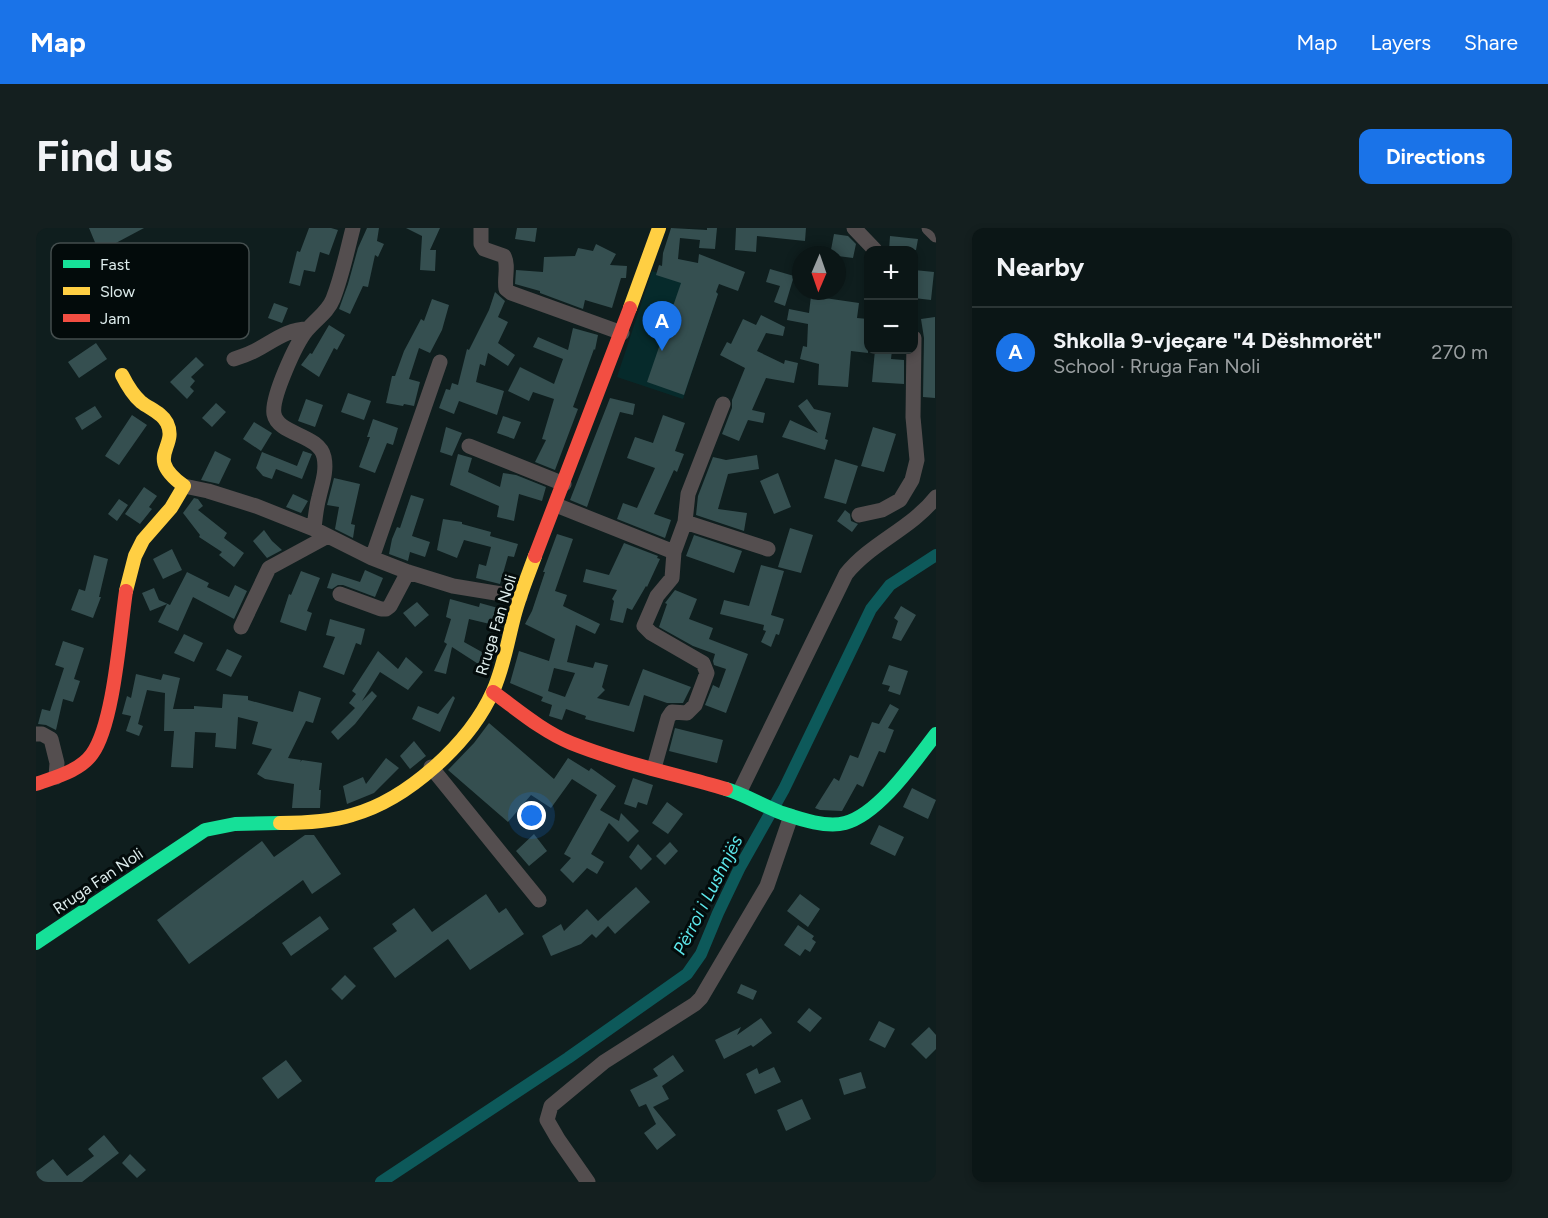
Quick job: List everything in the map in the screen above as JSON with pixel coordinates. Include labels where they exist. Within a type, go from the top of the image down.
[{"type":"main road","name":"Rruga Fan Noli","points":[[36,943],[188,840],[207,830],[244,823],[337,820],[358,814],[397,795],[447,752],[477,719],[493,692],[503,666],[520,597],[622,333],[659,228]]},
{"type":"main road","points":[[36,784],[77,768],[92,754],[101,735],[116,664],[127,583],[135,556],[143,540],[171,508],[184,486],[168,474],[163,461],[169,435],[168,425],[159,414],[141,402],[130,390],[122,375]]},
{"type":"main road","points":[[493,692],[546,730],[569,742],[744,795],[789,816],[817,823],[843,824],[863,816],[912,765],[936,734]]},
{"type":"street","points":[[321,533],[319,497],[325,476],[323,454],[318,446],[281,425],[274,416],[274,402],[296,346],[333,300],[353,228]]},
{"type":"street","points":[[481,228],[481,244],[484,249],[504,256],[507,261],[504,280],[506,289],[511,293],[622,333]]},
{"type":"street","points":[[854,228],[872,246]]},
{"type":"street","points":[[929,228],[936,235]]},
{"type":"street","points":[[234,359],[259,349],[279,336],[300,329],[308,329]]},
{"type":"street","points":[[859,515],[882,510],[900,500],[912,480],[917,460],[913,417],[914,354]]},
{"type":"street","points":[[372,558],[440,362]]},
{"type":"street","points":[[654,768],[668,718],[672,712],[687,713],[695,705],[707,673],[703,663],[673,647],[644,626],[657,596],[672,578],[674,552],[685,522],[688,494],[723,404]]},
{"type":"street","points":[[469,446],[564,484]]},
{"type":"street","points":[[184,486],[246,503],[408,572],[453,586],[520,597]]},
{"type":"street","points":[[744,795],[846,574],[861,557],[917,518],[936,497]]},
{"type":"street","points":[[556,505],[674,552]]},
{"type":"street","points":[[685,522],[768,549]]},
{"type":"street","points":[[241,627],[269,568],[321,533]]},
{"type":"street","points":[[340,594],[386,609],[390,606],[408,572]]},
{"type":"street","points":[[36,734],[42,734],[51,739],[57,763],[56,777]]},
{"type":"street","points":[[431,767],[539,900]]},
{"type":"street","points":[[588,1182],[547,1120],[551,1106],[604,1062],[701,998],[767,886],[789,816]]},
{"type":"shaded area","points":[[652,271],[718,293],[683,399],[617,377]]},
{"type":"building","points":[[89,228],[144,228],[116,243],[95,243]]},
{"type":"building","points":[[309,228],[338,230],[329,255],[320,252],[315,272],[304,270],[300,286],[289,283],[297,251],[300,252]]},
{"type":"building","points":[[367,228],[379,228],[377,241],[384,244],[378,257],[375,255],[368,287],[363,286],[350,314],[339,309],[358,248]]},
{"type":"building","points":[[406,228],[440,228],[430,250],[436,250],[435,271],[420,270],[422,236]]},
{"type":"building","points":[[517,228],[537,228],[535,242],[515,239]]},
{"type":"building","points":[[671,228],[707,230],[707,228],[717,228],[715,249],[699,248],[700,240],[680,238],[678,259],[698,263],[699,254],[745,272],[738,291],[719,284],[716,292],[718,294],[684,395],[647,382],[681,283],[656,275],[659,265],[662,266],[663,253]]},
{"type":"building","points":[[736,228],[806,228],[805,241],[757,236],[756,252],[735,250]]},
{"type":"building","points":[[834,234],[848,236],[856,244],[853,258],[846,257],[846,246],[832,246]]},
{"type":"building","points":[[890,236],[918,239],[917,246],[889,246]]},
{"type":"building","points":[[596,244],[616,254],[610,265],[627,266],[626,278],[621,278],[612,308],[585,300],[583,309],[540,293],[540,291],[515,284],[516,270],[543,272],[544,257],[575,256],[578,248],[593,251]]},
{"type":"building","points":[[770,269],[792,275],[785,306],[774,302],[780,286],[766,282]]},
{"type":"building","points":[[918,270],[934,272],[931,300],[918,298]]},
{"type":"building","points":[[495,292],[505,301],[498,317],[508,322],[498,343],[515,355],[508,366],[488,353],[485,366],[480,364],[476,382],[504,391],[497,415],[459,401],[454,414],[439,408],[446,389],[450,390],[452,383],[458,385],[467,349],[469,350],[489,310]]},
{"type":"building","points":[[432,299],[449,305],[442,330],[430,353],[419,348],[409,379],[420,382],[414,406],[386,403],[392,376],[395,376],[404,351],[421,319],[424,321]]},
{"type":"building","points":[[811,300],[859,303],[857,318],[864,319],[864,353],[851,351],[848,387],[818,385],[819,364],[800,359],[803,346],[807,347],[808,324],[787,320],[789,309],[809,313]]},
{"type":"building","points":[[274,303],[288,308],[282,323],[268,318]]},
{"type":"building","points":[[761,315],[785,327],[783,336],[766,333],[757,351],[784,364],[785,360],[798,363],[794,383],[766,378],[752,410],[765,413],[763,423],[748,420],[739,441],[722,434],[745,368],[720,355],[727,342],[731,344],[743,319],[756,325]]},
{"type":"building","points":[[935,317],[935,398],[923,397],[924,338],[921,319]]},
{"type":"building","points":[[329,325],[345,335],[337,350],[334,348],[319,377],[301,365],[310,353],[312,354]]},
{"type":"building","points":[[573,328],[598,335],[595,350],[573,407],[578,409],[555,470],[535,462],[546,440],[542,439],[554,399],[533,392],[529,401],[508,391],[520,367],[554,384],[563,359],[533,347],[538,337],[568,350]]},
{"type":"building","points":[[96,343],[107,359],[79,378],[68,362]]},
{"type":"building","points":[[875,354],[892,354],[891,359],[904,360],[904,384],[872,382]]},
{"type":"building","points":[[196,357],[204,365],[191,377],[195,381],[190,387],[194,391],[187,399],[170,382]]},
{"type":"building","points":[[348,393],[371,401],[364,420],[341,412]]},
{"type":"building","points":[[610,398],[635,404],[633,415],[620,412],[587,507],[570,500]]},
{"type":"building","points":[[306,399],[323,405],[315,427],[298,421]]},
{"type":"building","points":[[807,399],[814,409],[831,413],[825,450],[782,437],[790,420],[818,433],[798,406]]},
{"type":"building","points":[[216,403],[226,412],[212,427],[202,418]]},
{"type":"building","points":[[95,406],[102,417],[82,430],[75,418]]},
{"type":"building","points":[[132,415],[147,425],[119,465],[105,456]]},
{"type":"building","points":[[663,415],[685,423],[675,451],[684,454],[654,514],[671,520],[665,538],[617,519],[623,503],[637,508],[655,468],[627,458],[635,437],[653,443]]},
{"type":"building","points":[[503,416],[521,422],[514,439],[497,433]]},
{"type":"building","points":[[373,419],[398,428],[393,445],[387,443],[375,473],[359,467],[370,437],[367,437]]},
{"type":"building","points":[[254,422],[272,433],[261,451],[243,439]]},
{"type":"building","points":[[446,427],[462,433],[452,456],[440,452]]},
{"type":"building","points":[[873,427],[896,434],[884,472],[861,466]]},
{"type":"building","points":[[215,451],[231,459],[219,484],[201,480]]},
{"type":"building","points":[[303,451],[312,454],[302,479],[276,469],[272,479],[263,476],[256,468],[262,452],[297,466]]},
{"type":"building","points":[[458,454],[472,458],[468,472],[500,487],[503,473],[516,475],[546,487],[542,501],[519,494],[514,521],[497,517],[499,506],[450,485]]},
{"type":"building","points":[[757,455],[759,469],[728,474],[718,509],[747,513],[744,531],[696,515],[698,496],[713,457],[726,460]]},
{"type":"building","points":[[835,459],[858,466],[846,504],[824,498]]},
{"type":"building","points":[[778,473],[791,507],[774,514],[760,481]]},
{"type":"building","points":[[334,478],[360,484],[351,524],[355,525],[353,538],[335,529],[339,507],[327,505]]},
{"type":"building","points":[[144,487],[157,496],[149,507],[152,509],[140,524],[125,514]]},
{"type":"building","points":[[293,494],[308,501],[301,513],[286,507]]},
{"type":"building","points":[[411,495],[424,499],[412,536],[430,542],[425,557],[410,552],[408,561],[389,554],[392,539],[397,527],[400,528]]},
{"type":"building","points":[[194,498],[198,499],[203,506],[198,510],[227,533],[224,538],[244,553],[234,567],[219,555],[222,552],[199,537],[200,535],[183,513]]},
{"type":"building","points":[[119,499],[128,505],[117,521],[108,514]]},
{"type":"building","points":[[845,510],[850,514],[851,521],[858,524],[852,532],[837,521]]},
{"type":"building","points":[[443,519],[462,522],[462,524],[491,532],[490,536],[518,544],[514,557],[508,556],[500,584],[476,578],[479,564],[486,566],[491,547],[464,540],[457,558],[437,550]]},
{"type":"building","points":[[790,528],[813,535],[801,573],[778,567]]},
{"type":"building","points":[[264,530],[282,550],[267,558],[253,541]]},
{"type":"building","points":[[557,534],[573,539],[555,591],[567,595],[563,606],[600,624],[595,634],[576,625],[567,662],[593,668],[595,662],[608,665],[602,687],[605,690],[597,698],[629,706],[643,669],[691,687],[683,703],[667,703],[644,695],[634,732],[585,719],[586,716],[566,709],[562,720],[549,716],[552,705],[541,701],[543,697],[510,683],[519,651],[549,661],[555,639],[525,624],[532,611],[545,572],[543,572]],"holes":[[[554,668],[575,673],[565,697],[548,691]]]},
{"type":"building","points":[[694,535],[742,551],[734,573],[686,556]]},
{"type":"building","points":[[624,543],[658,556],[657,558],[660,559],[647,587],[632,610],[627,608],[623,623],[610,620],[614,601],[612,599],[617,590],[583,582],[586,569],[609,575]]},
{"type":"building","points":[[172,549],[182,570],[163,579],[153,559]]},
{"type":"building","points":[[94,555],[108,559],[99,597],[101,597],[93,618],[71,610],[79,589],[85,591]]},
{"type":"building","points":[[761,565],[784,571],[771,615],[784,619],[779,635],[776,634],[771,647],[761,642],[766,631],[763,630],[764,625],[720,614],[724,600],[749,606]]},
{"type":"building","points":[[365,570],[383,578],[375,597],[343,585],[332,589],[327,588],[332,573],[360,582]]},
{"type":"building","points":[[301,571],[320,578],[307,611],[312,613],[306,631],[280,622],[289,594],[291,595]]},
{"type":"building","points":[[187,572],[209,583],[207,587],[229,597],[235,585],[247,591],[234,619],[193,597],[178,631],[158,622],[167,604],[150,611],[142,593],[154,588],[159,600],[170,605]]},
{"type":"building","points":[[675,590],[697,599],[689,619],[713,628],[709,639],[748,654],[726,713],[705,705],[713,685],[719,688],[726,669],[714,665],[715,654],[693,646],[659,627],[667,604],[665,603]]},
{"type":"building","points":[[450,599],[479,607],[480,603],[498,608],[494,625],[469,619],[464,642],[489,656],[483,667],[452,647],[446,674],[434,671],[447,644],[444,642],[451,619],[446,617]]},
{"type":"building","points":[[417,602],[429,615],[415,627],[403,613]]},
{"type":"building","points":[[901,606],[916,615],[901,641],[892,638],[898,621],[894,618]]},
{"type":"building","points":[[330,619],[365,629],[361,645],[356,643],[344,675],[323,667],[335,637],[326,635]]},
{"type":"building","points":[[184,634],[203,643],[194,662],[174,653]]},
{"type":"building","points":[[63,641],[84,648],[74,679],[80,681],[73,702],[63,699],[56,730],[38,724],[42,709],[50,711],[64,668],[55,665]]},
{"type":"building","points":[[227,649],[242,656],[231,677],[216,670]]},
{"type":"building","points":[[378,651],[398,669],[406,657],[423,672],[408,690],[380,672],[362,701],[372,691],[377,696],[355,724],[338,740],[331,732],[355,708],[349,703],[356,694],[352,691]]},
{"type":"building","points":[[889,665],[908,671],[900,695],[888,691],[890,686],[882,684]]},
{"type":"building","points":[[136,674],[161,680],[163,674],[180,678],[173,709],[194,709],[194,706],[222,708],[223,694],[248,696],[248,700],[293,712],[299,691],[321,698],[313,723],[306,721],[288,758],[301,760],[300,762],[302,760],[322,763],[320,808],[292,808],[294,784],[265,779],[257,774],[272,749],[252,744],[258,722],[238,717],[236,749],[215,747],[216,733],[195,732],[193,768],[171,767],[174,731],[164,731],[165,693],[147,690],[138,724],[143,726],[139,736],[126,731],[131,716],[122,714],[127,696],[131,698]]},
{"type":"building","points":[[453,696],[455,698],[440,732],[412,719],[418,706],[438,714]]},
{"type":"building","points":[[890,704],[899,709],[888,728],[894,730],[885,753],[879,751],[863,787],[857,784],[842,811],[815,808],[834,778],[839,781],[850,755],[858,758],[872,722],[879,724]]},
{"type":"building","points":[[489,723],[554,779],[568,758],[589,771],[591,768],[616,786],[600,810],[619,821],[621,813],[639,831],[628,842],[609,823],[591,854],[604,862],[597,874],[587,868],[573,883],[560,870],[571,858],[564,854],[597,795],[572,779],[551,808],[531,795],[508,822],[448,770],[474,743]]},
{"type":"building","points":[[675,728],[723,740],[717,763],[669,751]]},
{"type":"building","points":[[414,741],[426,756],[410,769],[400,756]]},
{"type":"building","points":[[386,758],[399,768],[374,793],[347,804],[343,786],[363,777],[366,784]]},
{"type":"building","points":[[633,778],[653,785],[647,805],[638,802],[636,808],[624,804]]},
{"type":"building","points":[[912,788],[936,800],[928,819],[903,807]]},
{"type":"building","points":[[667,802],[683,814],[668,834],[652,823]]},
{"type":"building","points":[[879,825],[904,837],[895,856],[870,844]]},
{"type":"building","points":[[534,834],[547,851],[529,866],[516,851]]},
{"type":"building","points":[[305,835],[314,835],[341,874],[312,894],[303,880],[189,964],[157,920],[262,841],[274,857]]},
{"type":"building","points":[[670,842],[678,851],[665,865],[656,856]]},
{"type":"building","points":[[638,844],[652,859],[641,870],[629,857]]},
{"type":"building","points":[[636,887],[650,902],[615,934],[608,926],[596,938],[592,934],[581,944],[551,956],[542,936],[561,924],[564,931],[587,909],[598,921]]},
{"type":"building","points":[[486,894],[499,913],[506,908],[524,934],[470,970],[448,939],[395,978],[373,948],[397,931],[392,924],[414,908],[432,932]]},
{"type":"building","points":[[800,894],[820,909],[808,927],[787,911]]},
{"type":"building","points":[[320,916],[329,929],[291,956],[282,943]]},
{"type":"building","points":[[798,925],[814,936],[812,939],[816,942],[810,952],[805,949],[800,956],[784,945]]},
{"type":"building","points":[[345,975],[356,986],[342,1000],[331,989]]},
{"type":"building","points":[[741,984],[757,991],[753,1000],[737,993]]},
{"type":"building","points":[[809,1008],[822,1018],[810,1032],[797,1022]]},
{"type":"building","points":[[761,1018],[772,1033],[753,1047],[751,1045],[724,1059],[715,1040],[741,1027],[737,1035]]},
{"type":"building","points":[[879,1021],[895,1029],[885,1048],[869,1040]]},
{"type":"building","points":[[929,1027],[936,1035],[936,1049],[926,1059],[911,1044]]},
{"type":"building","points":[[673,1055],[684,1071],[662,1086],[669,1099],[653,1107],[676,1135],[657,1150],[644,1133],[656,1124],[646,1104],[639,1107],[630,1090],[658,1076],[653,1069]]},
{"type":"building","points":[[286,1060],[302,1081],[278,1099],[262,1078]]},
{"type":"building","points":[[774,1067],[781,1082],[755,1094],[746,1074],[757,1068],[759,1074]]},
{"type":"building","points":[[861,1072],[866,1088],[844,1095],[839,1079]]},
{"type":"building","points":[[802,1099],[811,1119],[786,1131],[777,1110]]},
{"type":"building","points":[[104,1135],[119,1153],[82,1182],[36,1182],[36,1172],[53,1159],[67,1176],[94,1156],[88,1149]]},
{"type":"building","points":[[130,1154],[146,1170],[137,1178],[122,1163]]},
{"type":"waterway","name":"Përroi i Lushnjës","points":[[381,1182],[568,1058],[687,974],[701,954],[740,867],[784,789],[871,609],[890,585],[936,555]]},
{"type":"traffic: fast","points":[[726,789],[782,813],[805,820],[821,824],[845,823],[858,818],[883,798],[907,772],[936,734]]},
{"type":"traffic: fast","points":[[36,943],[205,830],[235,824],[280,823]]},
{"type":"traffic: slow","points":[[630,308],[659,228]]},
{"type":"traffic: slow","points":[[122,375],[138,399],[159,414],[167,423],[169,439],[164,459],[166,467],[172,476],[184,486],[171,508],[143,540],[135,556],[126,591]]},
{"type":"traffic: slow","points":[[280,823],[334,819],[373,807],[415,783],[453,749],[483,711],[493,691],[502,666],[517,605],[535,556]]},
{"type":"traffic: jam","points":[[535,556],[630,308]]},
{"type":"traffic: jam","points":[[36,784],[67,773],[81,765],[92,754],[100,740],[111,700],[126,591]]},
{"type":"traffic: jam","points":[[493,692],[540,726],[571,743],[726,789]]},
{"type":"place","name":"Shkolla 9-vjeçare \"4 Dëshmorët\"","points":[[662,351]]}]
